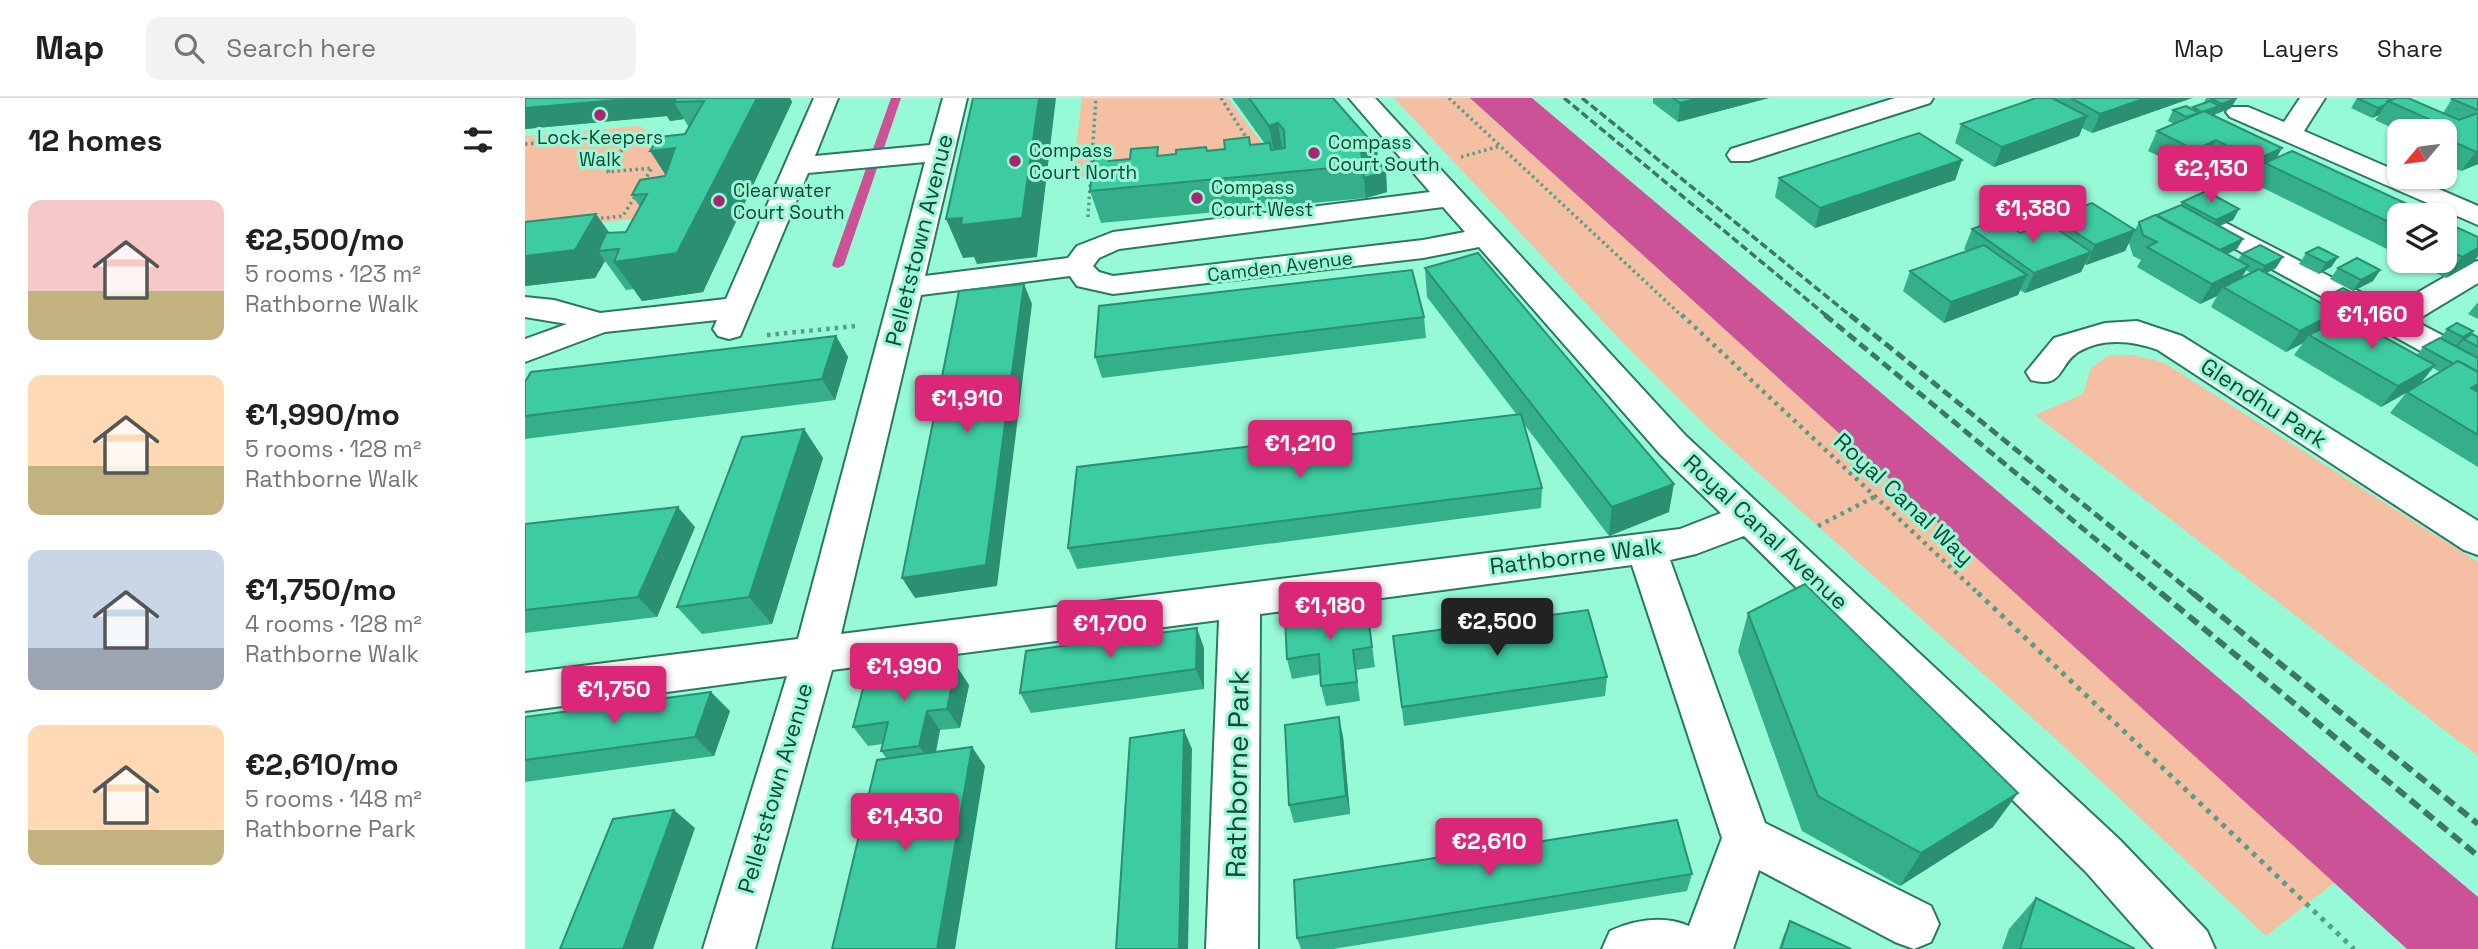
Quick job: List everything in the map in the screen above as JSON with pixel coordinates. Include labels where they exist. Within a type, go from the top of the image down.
[{"type":"street","points":[[525,307],[558,308],[571,316],[600,323],[732,319],[826,98]]},
{"type":"street","name":"Pelletstown Avenue","points":[[729,949],[815,654],[955,98]]},
{"type":"street","name":"Royal Canal Avenue","points":[[1361,98],[1673,444],[2103,856],[2189,949]]},
{"type":"street","points":[[1740,155],[1921,98]]},
{"type":"street","points":[[2289,133],[2313,98]]},
{"type":"street","points":[[2239,113],[2478,216]]},
{"type":"street","points":[[797,166],[941,152]]},
{"type":"street","name":"Camden Avenue","points":[[1452,197],[1113,241],[1088,252],[1078,266],[1088,279],[1112,285],[1423,249],[1487,237]]},
{"type":"street","points":[[2223,230],[2478,368]]},
{"type":"street","points":[[902,304],[1078,266]]},
{"type":"street","points":[[2391,321],[2478,270]]},
{"type":"street","points":[[525,351],[600,323]]},
{"type":"street","name":"Glendhu Park","points":[[2043,372],[2066,345],[2105,333],[2137,331],[2170,343],[2478,540]]},
{"type":"street","name":"Rathborne Walk","points":[[525,692],[1240,598],[1682,544],[1724,529],[1748,516]]},
{"type":"street","points":[[1646,548],[1746,838],[1707,949]]},
{"type":"street","name":"Rathborne Park","points":[[1232,949],[1240,598]]},
{"type":"street","points":[[1746,838],[1913,925]]},
{"type":"street","points":[[1627,949],[1650,945],[1682,949]]},
{"type":"path","points":[[1096,98],[1087,227],[1113,241]]},
{"type":"path","points":[[1221,98],[1253,148]]},
{"type":"path","name":"Royal Canal Way","points":[[1449,98],[1876,496],[2354,949]]},
{"type":"path","points":[[525,144],[632,134],[608,172],[652,168],[624,216],[587,220]]},
{"type":"path","points":[[1091,167],[1104,165]]},
{"type":"path","points":[[732,319],[746,336],[789,334],[902,304]]},
{"type":"path","points":[[1779,545],[1876,496]]},
{"type":"shaded area","points":[[1082,98],[1228,98],[1272,157],[1072,179]]},
{"type":"shaded area","points":[[1394,98],[1470,98],[2335,882],[2266,936],[2057,740],[1708,428],[1626,346]]},
{"type":"shaded area","points":[[1470,98],[1532,98],[2478,897],[2478,949],[2407,949]]},
{"type":"shaded area","points":[[639,126],[677,149],[643,218],[525,231],[525,136]]},
{"type":"shaded area","points":[[2109,355],[2132,355],[2163,362],[2478,562],[2478,756],[2035,415],[2083,394],[2091,368]]},
{"type":"building","points":[[525,98],[640,98],[525,108]]},
{"type":"building","points":[[676,98],[757,98],[677,253],[614,262],[619,249],[598,251],[606,233],[626,232],[647,194],[632,195],[640,180],[665,176],[675,148],[650,151],[659,137],[685,134],[704,101],[674,102]]},
{"type":"building","points":[[973,98],[1039,98],[1022,218],[961,225],[962,218],[946,219]]},
{"type":"building","points":[[1249,98],[1333,98],[1377,148],[1361,151],[1363,165],[1090,191],[1094,158],[1109,156],[1109,161],[1130,159],[1131,149],[1158,147],[1157,156],[1176,154],[1176,150],[1206,147],[1207,151],[1225,149],[1224,140],[1249,137],[1250,145],[1270,143],[1271,150],[1285,148],[1284,130],[1278,123],[1269,126]]},
{"type":"building","points":[[1673,98],[1699,98],[1680,103]]},
{"type":"building","points":[[2036,98],[2052,98],[2087,116],[2002,147],[1961,124]]},
{"type":"building","points":[[2071,98],[2146,98],[2100,114]]},
{"type":"building","points":[[2210,98],[2237,98],[2222,104]]},
{"type":"building","points":[[2357,98],[2388,98],[2392,100],[2378,108]]},
{"type":"building","points":[[2408,98],[2457,119],[2428,119],[2388,101]]},
{"type":"building","points":[[2478,98],[2478,110],[2452,99]]},
{"type":"building","points":[[2210,101],[2220,106],[2202,112],[2193,107]]},
{"type":"building","points":[[2186,106],[2199,113],[2186,117],[2173,110]]},
{"type":"building","points":[[2204,111],[2282,148],[2256,160],[2216,140],[2195,150],[2157,131]]},
{"type":"building","points":[[2478,113],[2478,151],[2457,143],[2457,119]]},
{"type":"building","points":[[1919,133],[1962,160],[1820,208],[1779,178]]},
{"type":"building","points":[[2292,151],[2405,203],[2387,203],[2387,221],[2265,163]]},
{"type":"building","points":[[1378,160],[1386,172],[1364,178],[1362,163]]},
{"type":"building","points":[[2206,191],[2239,209],[2216,220],[2182,202]]},
{"type":"building","points":[[2092,203],[2135,230],[2095,245],[2053,217]]},
{"type":"building","points":[[2181,205],[2243,239],[2220,250],[2157,215]]},
{"type":"building","points":[[596,214],[575,250],[525,256],[525,222]]},
{"type":"building","points":[[2155,215],[2249,266],[2212,284],[2147,247],[2157,242],[2143,235],[2139,222]]},
{"type":"building","points":[[1999,219],[2020,233],[2048,223],[2091,252],[2034,273],[1972,229]]},
{"type":"building","points":[[2457,227],[2478,237],[2478,248],[2462,257],[2457,255]]},
{"type":"building","points":[[1984,245],[2027,275],[1951,302],[1910,271]]},
{"type":"building","points":[[2260,245],[2283,257],[2265,266],[2242,254]]},
{"type":"building","points":[[2318,247],[2338,257],[2326,263],[2306,253]]},
{"type":"building","points":[[1478,253],[1674,484],[1612,507],[1425,268]]},
{"type":"building","points":[[2357,258],[2380,270],[2361,280],[2338,268]]},
{"type":"building","points":[[2259,269],[2337,312],[2300,331],[2223,287]]},
{"type":"building","points":[[1412,270],[1424,317],[1095,357],[1099,306]]},
{"type":"building","points":[[1024,284],[986,565],[902,578],[959,291]]},
{"type":"building","points":[[2343,288],[2370,302],[2361,307],[2335,292]]},
{"type":"building","points":[[2346,316],[2435,365],[2398,386],[2309,335]]},
{"type":"building","points":[[2457,323],[2473,331],[2463,337],[2447,329]]},
{"type":"building","points":[[2472,334],[2478,337],[2478,347],[2464,339]]},
{"type":"building","points":[[836,336],[822,379],[525,416],[525,382],[531,372]]},
{"type":"building","points":[[2440,338],[2478,358],[2478,372],[2458,361],[2454,364],[2423,347]]},
{"type":"building","points":[[2458,361],[2478,372],[2478,384],[2471,388],[2478,392],[2478,435],[2407,392]]},
{"type":"building","points":[[1521,414],[1542,488],[1068,548],[1077,467]]},
{"type":"building","points":[[804,429],[749,597],[677,607],[742,437]]},
{"type":"building","points":[[678,507],[638,597],[525,610],[525,524]]},
{"type":"building","points":[[1805,584],[2018,793],[1921,853],[1818,796],[1748,613]]},
{"type":"building","points":[[1367,608],[1372,647],[1353,650],[1357,682],[1321,686],[1319,654],[1287,659],[1285,619]]},
{"type":"building","points":[[1588,610],[1607,677],[1402,707],[1393,636]]},
{"type":"building","points":[[1197,628],[1196,669],[1020,693],[1026,651]]},
{"type":"building","points":[[956,665],[947,709],[927,711],[919,746],[881,751],[888,722],[853,727],[866,677]]},
{"type":"building","points":[[711,692],[695,737],[525,760],[525,717]]},
{"type":"building","points":[[1339,717],[1346,796],[1289,805],[1285,725]]},
{"type":"building","points":[[1184,730],[1179,949],[1116,949],[1130,738]]},
{"type":"building","points":[[972,747],[937,949],[832,949],[877,760]]},
{"type":"building","points":[[674,810],[623,949],[560,949],[613,819]]},
{"type":"building","points":[[1677,820],[1692,874],[1297,938],[1294,880]]},
{"type":"building","points":[[2036,898],[2135,949],[2020,949]]},
{"type":"building","points":[[1790,921],[1851,949],[1781,949]]},
{"type":"waterway","points":[[838,265],[896,98]]},
{"type":"railway","points":[[1564,98],[1828,317]]},
{"type":"railway","points":[[1582,98],[1852,317]]},
{"type":"railway","points":[[1825,315],[2163,595]]},
{"type":"railway","points":[[1850,315],[2195,595]]},
{"type":"railway","points":[[2161,593],[2478,856]]},
{"type":"railway","points":[[2193,593],[2478,824]]},
{"type":"place","name":"Lock-Keepers Walk","points":[[600,115]]},
{"type":"place","name":"Compass Court South","points":[[1314,153]]},
{"type":"place","name":"Compass Court North","points":[[1015,161]]},
{"type":"place","name":"Compass Court West","points":[[1197,198]]},
{"type":"place","name":"Clearwater Court South","points":[[719,201]]}]
